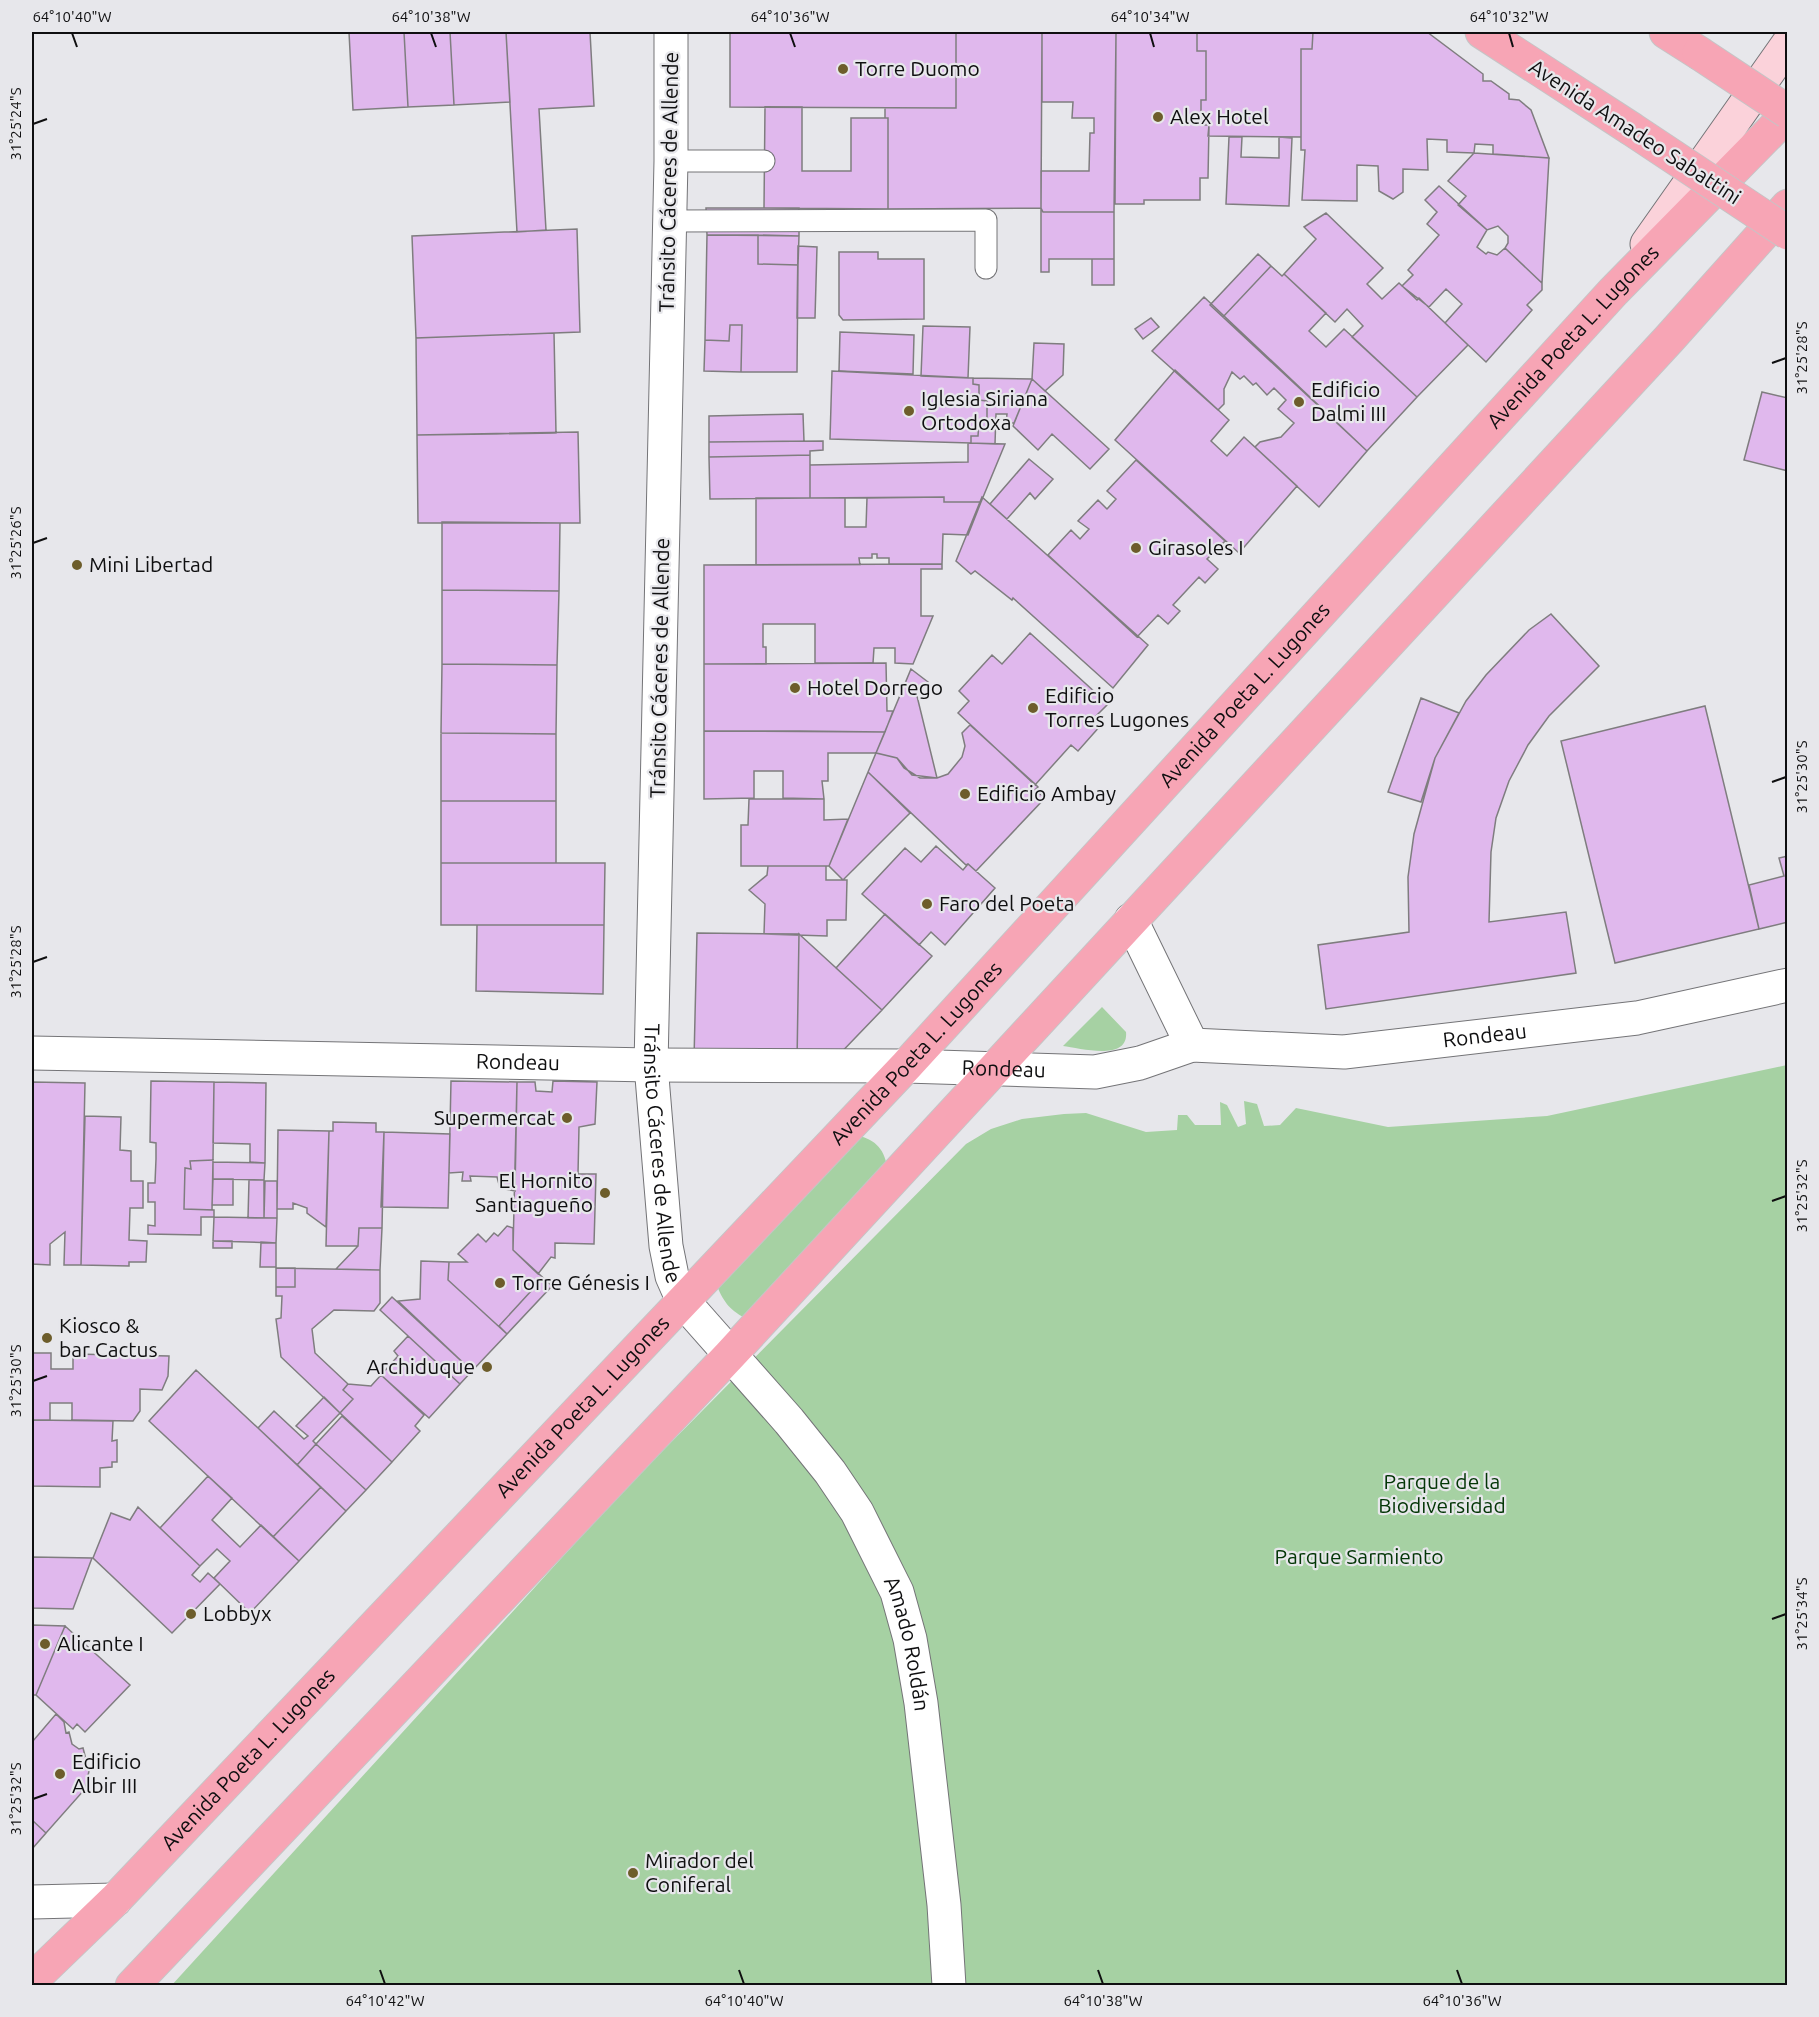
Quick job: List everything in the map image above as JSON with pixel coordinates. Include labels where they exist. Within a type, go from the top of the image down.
[{"type":"main road","name":"Avenida Amadeo Sabattini","points":[[1482,32],[1788,233]]},
{"type":"main road","points":[[1666,32],[1788,113]]},
{"type":"main road","points":[[1613,292],[1788,44]]},
{"type":"main road","name":"Avenida Poeta L. Lugones","points":[[32,1980],[115,1900],[906,1066],[1613,292],[1788,113]]},
{"type":"main road","points":[[132,1986],[729,1356],[1669,339],[1788,206]]},
{"type":"main road","points":[[1669,339],[1788,224]]},
{"type":"street","name":"Tránsito Cáceres de Allende","points":[[670,32],[670,221],[651,1065],[666,1246],[672,1276],[683,1301],[729,1356]]},
{"type":"street","points":[[1131,920],[1192,1045]]},
{"type":"street","name":"Rondeau","points":[[32,1053],[651,1065],[906,1066],[1095,1072],[1140,1063],[1192,1045],[1344,1052],[1637,1018],[1788,985]]},
{"type":"street","name":"Amado Roldán","points":[[729,1356],[789,1421],[830,1472],[857,1512],[897,1592],[910,1639],[921,1703],[944,1905],[948,1986]]},
{"type":"street","points":[[32,1902],[115,1900]]},
{"type":"lane","points":[[671,161],[765,161]]},
{"type":"lane","points":[[670,221],[986,220],[986,268]]},
{"type":"green space","points":[[1102,1007],[1126,1032],[1125,1041],[1120,1047],[1102,1051],[1063,1046]]},
{"type":"green space","name":"Parque Sarmiento","points":[[1787,1065],[1787,1985],[171,1986],[619,1495],[966,1144],[991,1129],[1022,1119],[1086,1113],[1146,1132],[1177,1130],[1178,1115],[1187,1115],[1195,1125],[1221,1125],[1220,1102],[1227,1105],[1238,1127],[1246,1124],[1244,1101],[1257,1104],[1264,1126],[1280,1125],[1296,1108],[1388,1127],[1547,1116]]},
{"type":"green space","points":[[854,1135],[872,1141],[883,1154],[887,1167],[747,1319],[741,1316],[732,1310],[717,1286]]},
{"type":"building","points":[[349,32],[404,32],[408,107],[353,110]]},
{"type":"building","points":[[404,32],[450,32],[454,105],[408,107]]},
{"type":"building","points":[[450,32],[506,32],[510,102],[454,105]]},
{"type":"building","points":[[506,32],[590,32],[594,106],[539,109],[546,230],[517,232]]},
{"type":"building","name":"Torre Duomo","points":[[730,32],[956,32],[956,108],[730,107]]},
{"type":"building","points":[[956,32],[1042,32],[1041,208],[888,209],[888,118],[885,118],[885,108],[956,108]]},
{"type":"building","points":[[1042,32],[1116,32],[1114,212],[1043,212],[1041,208],[1041,171],[1089,171],[1090,133],[1094,133],[1094,118],[1072,118],[1073,102],[1042,102]]},
{"type":"building","name":"Alex Hotel","points":[[1116,32],[1197,32],[1197,51],[1206,51],[1206,100],[1201,100],[1201,125],[1209,125],[1208,178],[1200,178],[1200,200],[1144,200],[1144,204],[1115,204]]},
{"type":"building","points":[[1197,32],[1313,32],[1312,49],[1301,49],[1301,137],[1208,136],[1209,125],[1201,125],[1201,100],[1206,100],[1206,51],[1197,51]]},
{"type":"building","points":[[1313,32],[1427,32],[1483,74],[1483,81],[1491,81],[1509,94],[1509,99],[1519,100],[1531,110],[1549,158],[1493,154],[1493,145],[1475,144],[1474,153],[1447,152],[1447,140],[1427,139],[1428,170],[1403,169],[1403,192],[1393,199],[1379,191],[1378,166],[1357,165],[1357,201],[1302,200],[1305,150],[1301,150],[1301,49],[1312,49]]},
{"type":"building","points":[[765,107],[802,107],[802,171],[851,171],[851,118],[888,118],[888,209],[764,208]]},
{"type":"building","points":[[1229,137],[1242,137],[1241,157],[1279,158],[1279,137],[1292,138],[1289,206],[1226,204]]},
{"type":"building","points":[[1474,153],[1549,158],[1542,283],[1505,248],[1508,236],[1498,226],[1487,230],[1458,205],[1466,196],[1448,181]]},
{"type":"building","points":[[1439,186],[1487,230],[1477,247],[1486,254],[1488,252],[1497,255],[1505,248],[1542,283],[1542,290],[1527,305],[1532,310],[1486,362],[1445,323],[1462,304],[1446,289],[1429,307],[1402,286],[1413,275],[1408,270],[1439,235],[1427,224],[1437,212],[1425,200]]},
{"type":"building","points":[[706,208],[799,208],[799,236],[707,235]]},
{"type":"building","points":[[1041,208],[1043,212],[1114,212],[1114,259],[1049,259],[1049,272],[1041,272]]},
{"type":"building","points":[[1326,213],[1383,268],[1367,284],[1382,299],[1399,283],[1417,300],[1419,298],[1468,345],[1417,397],[1352,337],[1363,326],[1347,309],[1335,322],[1284,274],[1316,239],[1304,227]]},
{"type":"building","points":[[577,229],[580,332],[416,338],[412,236]]},
{"type":"building","points":[[707,235],[758,235],[758,264],[798,265],[797,372],[741,372],[742,325],[730,325],[729,341],[705,340]]},
{"type":"building","points":[[758,235],[799,236],[798,265],[758,264]]},
{"type":"building","points":[[798,246],[817,247],[815,318],[797,318]]},
{"type":"building","points":[[839,252],[878,252],[878,259],[924,259],[924,319],[843,320],[839,315]]},
{"type":"building","points":[[1258,254],[1271,266],[1223,317],[1210,305]]},
{"type":"building","points":[[1258,254],[1282,276],[1284,274],[1326,313],[1309,331],[1326,347],[1344,329],[1417,397],[1367,451],[1210,305]]},
{"type":"building","points":[[1092,259],[1114,259],[1114,285],[1092,285]]},
{"type":"building","name":"Edificio Dalmi III","points":[[1204,297],[1367,451],[1319,507],[1255,447],[1260,442],[1281,437],[1294,423],[1278,409],[1286,400],[1274,388],[1267,395],[1256,383],[1253,385],[1244,376],[1240,379],[1232,372],[1224,389],[1224,404],[1218,410],[1152,351]]},
{"type":"building","points":[[1151,318],[1159,327],[1143,339],[1135,329]]},
{"type":"building","points":[[730,325],[742,325],[741,372],[704,371],[705,340],[729,341]]},
{"type":"building","points":[[923,326],[970,327],[968,378],[921,376]]},
{"type":"building","points":[[840,332],[914,335],[913,374],[839,371]]},
{"type":"building","points":[[554,333],[556,433],[417,435],[416,338]]},
{"type":"building","points":[[1034,343],[1064,344],[1063,375],[1045,391],[1032,379]]},
{"type":"building","points":[[1175,370],[1229,420],[1211,441],[1227,456],[1244,437],[1297,486],[1239,553],[1115,440]]},
{"type":"building","name":"Iglesia Siriana Ortodoxa","points":[[832,371],[973,378],[973,384],[979,385],[979,400],[987,401],[987,421],[979,421],[978,436],[971,436],[971,443],[830,439]]},
{"type":"building","points":[[973,378],[1032,379],[1014,423],[1006,423],[1007,414],[996,414],[995,444],[971,443],[971,436],[978,436],[979,421],[987,421],[987,401],[979,400],[979,385],[973,384]]},
{"type":"building","points":[[1032,379],[1109,449],[1090,469],[1052,434],[1038,450],[1013,426]]},
{"type":"building","points":[[1762,392],[1788,398],[1788,471],[1744,460]]},
{"type":"building","points":[[803,414],[804,441],[709,442],[709,416]]},
{"type":"building","points":[[578,432],[580,523],[418,523],[417,435]]},
{"type":"building","points":[[823,441],[823,450],[810,451],[810,455],[709,457],[709,442]]},
{"type":"building","points":[[968,443],[1005,444],[981,502],[944,502],[944,497],[810,498],[810,465],[968,462]]},
{"type":"building","points":[[810,455],[810,498],[710,499],[709,457]]},
{"type":"building","points":[[1029,459],[1053,479],[1035,499],[1030,493],[1007,519],[990,504]]},
{"type":"building","name":"Girasoles I","points":[[1136,460],[1225,541],[1207,559],[1218,569],[1205,583],[1199,577],[1173,605],[1180,611],[1168,624],[1158,615],[1137,637],[1048,555],[1071,530],[1080,539],[1089,529],[1078,521],[1098,500],[1107,509],[1116,499],[1107,491]]},
{"type":"building","points":[[944,497],[944,502],[981,502],[968,535],[943,534],[942,564],[889,564],[889,558],[877,558],[877,554],[872,554],[872,558],[859,558],[860,565],[756,565],[756,498],[845,498],[845,527],[866,527],[867,498]]},
{"type":"building","points":[[982,497],[1148,645],[1113,688],[1013,598],[1012,600],[975,571],[971,574],[956,561]]},
{"type":"building","points":[[442,522],[560,523],[559,591],[442,590]]},
{"type":"building","points":[[942,564],[942,569],[921,569],[921,616],[933,616],[913,664],[895,663],[895,648],[874,648],[873,663],[815,663],[815,624],[763,624],[766,664],[704,664],[704,565]]},
{"type":"building","points":[[442,590],[559,591],[557,665],[442,664]]},
{"type":"building","points":[[1551,614],[1599,666],[1549,716],[1528,745],[1509,781],[1496,818],[1491,852],[1489,922],[1566,912],[1576,973],[1326,1009],[1318,945],[1409,932],[1408,877],[1414,834],[1435,758],[1466,701],[1486,675],[1529,630]]},
{"type":"building","name":"Edificio Torres Lugones","points":[[1030,633],[1108,704],[1094,718],[1101,725],[1078,751],[1071,745],[1035,785],[958,713],[969,701],[959,691],[992,655],[1002,664]]},
{"type":"building","name":"Hotel Dorrego","points":[[886,663],[887,711],[893,711],[885,732],[704,731],[704,664]]},
{"type":"building","points":[[442,664],[557,665],[556,734],[441,733]]},
{"type":"building","points":[[911,669],[928,682],[916,692],[937,778],[912,775],[897,758],[876,753]]},
{"type":"building","points":[[1421,698],[1459,713],[1435,758],[1421,802],[1388,792]]},
{"type":"building","points":[[1705,706],[1759,929],[1615,963],[1561,741]]},
{"type":"building","name":"Edificio Ambay","points":[[970,725],[1034,783],[1038,787],[1035,790],[1045,798],[976,871],[968,864],[966,865],[868,772],[876,753],[897,758],[904,768],[920,778],[937,778],[948,774],[962,757],[965,746],[962,733]]},
{"type":"building","points":[[704,731],[885,732],[876,753],[828,753],[828,781],[822,781],[824,799],[783,798],[783,771],[754,771],[754,798],[704,799]]},
{"type":"building","points":[[441,733],[556,734],[556,801],[441,801]]},
{"type":"building","points":[[868,772],[910,813],[843,880],[829,866]]},
{"type":"building","points":[[749,799],[824,799],[824,820],[848,819],[829,866],[741,866],[741,825],[748,825]]},
{"type":"building","points":[[441,801],[556,801],[556,863],[441,863]]},
{"type":"building","name":"Faro del Poeta","points":[[936,846],[963,870],[968,864],[995,888],[945,945],[931,932],[919,945],[862,894],[905,848],[921,862]]},
{"type":"building","points":[[1788,856],[1788,922],[1759,929],[1749,885],[1784,876],[1779,858]]},
{"type":"building","points":[[441,863],[605,863],[604,925],[441,925]]},
{"type":"building","points":[[768,866],[826,866],[826,880],[847,880],[846,920],[827,920],[827,936],[764,934],[765,904],[749,890],[767,875]]},
{"type":"building","points":[[885,914],[932,956],[882,1010],[836,968]]},
{"type":"building","points":[[477,925],[604,925],[603,994],[476,991]]},
{"type":"building","points":[[697,933],[799,934],[797,1062],[694,1059]]},
{"type":"building","points":[[799,934],[882,1010],[831,1063],[797,1062]]},
{"type":"building","points":[[151,1081],[214,1082],[213,1160],[190,1161],[191,1169],[185,1168],[184,1209],[214,1210],[214,1217],[201,1217],[201,1235],[148,1234],[148,1225],[155,1226],[155,1202],[148,1202],[148,1183],[155,1183],[156,1159],[156,1143],[150,1142]]},
{"type":"building","points":[[451,1081],[517,1082],[515,1191],[500,1188],[497,1177],[470,1176],[471,1181],[462,1181],[463,1172],[449,1173]]},
{"type":"building","points":[[553,1081],[597,1082],[595,1124],[579,1127],[578,1174],[596,1174],[594,1244],[555,1243],[555,1258],[551,1257],[538,1274],[513,1250],[517,1082],[535,1082],[536,1091],[552,1092]]},
{"type":"building","points":[[32,1082],[85,1083],[81,1265],[64,1265],[65,1232],[50,1244],[50,1265],[32,1264]]},
{"type":"building","points":[[214,1082],[266,1083],[265,1163],[250,1162],[250,1144],[213,1143]]},
{"type":"building","points":[[85,1116],[121,1117],[120,1150],[131,1151],[131,1181],[143,1181],[143,1208],[130,1208],[129,1240],[147,1241],[146,1262],[129,1262],[129,1266],[81,1265]]},
{"type":"building","points":[[333,1122],[376,1123],[376,1132],[384,1132],[382,1228],[359,1228],[358,1246],[326,1246],[329,1131],[333,1131]]},
{"type":"building","points":[[278,1130],[329,1131],[326,1227],[307,1213],[307,1208],[293,1203],[293,1209],[277,1209]]},
{"type":"building","points":[[384,1132],[450,1134],[448,1208],[381,1207]]},
{"type":"building","points":[[213,1160],[212,1210],[184,1209],[185,1168],[191,1169],[190,1161]]},
{"type":"building","points":[[213,1162],[265,1163],[264,1180],[213,1179]]},
{"type":"building","points":[[213,1179],[233,1179],[233,1205],[212,1205]]},
{"type":"building","points":[[249,1180],[264,1180],[264,1218],[248,1218]]},
{"type":"building","points":[[265,1181],[277,1181],[277,1218],[264,1218]]},
{"type":"building","points":[[214,1217],[277,1218],[276,1243],[213,1241]]},
{"type":"building","name":"Torre Génesis I","points":[[507,1226],[513,1228],[513,1250],[552,1286],[507,1334],[448,1280],[449,1262],[467,1262],[458,1254],[478,1234],[486,1242],[494,1233],[498,1236]]},
{"type":"building","points":[[359,1228],[382,1228],[380,1270],[336,1269],[358,1246]]},
{"type":"building","points":[[213,1241],[232,1241],[232,1248],[213,1248]]},
{"type":"building","points":[[261,1242],[276,1243],[276,1267],[260,1267]]},
{"type":"building","points":[[421,1261],[449,1262],[448,1280],[507,1334],[472,1371],[398,1301],[420,1299]]},
{"type":"building","points":[[276,1268],[295,1268],[295,1287],[276,1287]]},
{"type":"building","points":[[276,1268],[380,1270],[380,1303],[374,1311],[334,1310],[312,1329],[315,1353],[348,1384],[343,1390],[353,1399],[340,1413],[281,1357],[276,1319],[281,1318],[282,1296],[276,1296]]},
{"type":"building","points":[[543,1278],[552,1286],[507,1334],[499,1326]]},
{"type":"building","points":[[392,1297],[472,1371],[460,1384],[380,1310]]},
{"type":"building","points":[[408,1336],[460,1384],[429,1418],[381,1375],[398,1356],[394,1351]]},
{"type":"building","points":[[32,1353],[51,1353],[51,1369],[73,1369],[73,1354],[169,1356],[168,1376],[162,1390],[140,1389],[140,1411],[133,1421],[72,1420],[72,1403],[50,1403],[50,1420],[32,1420]]},
{"type":"building","points":[[196,1370],[321,1487],[273,1537],[149,1421]]},
{"type":"building","points":[[381,1375],[424,1415],[415,1426],[420,1431],[392,1462],[340,1413],[353,1399],[343,1390],[348,1384],[371,1386]]},
{"type":"building","points":[[324,1397],[340,1413],[313,1441],[316,1444],[297,1465],[258,1428],[274,1411],[304,1439],[308,1436],[296,1426]]},
{"type":"building","points":[[342,1416],[392,1462],[366,1490],[316,1444]]},
{"type":"building","points":[[32,1420],[113,1421],[112,1441],[117,1440],[117,1462],[112,1462],[112,1467],[100,1468],[100,1487],[32,1486]]},
{"type":"building","points":[[316,1444],[366,1490],[346,1511],[297,1465]]},
{"type":"building","points":[[208,1476],[232,1498],[212,1520],[240,1547],[261,1525],[299,1561],[250,1613],[214,1578],[230,1561],[217,1549],[200,1566],[160,1528]]},
{"type":"building","points":[[321,1487],[346,1511],[299,1561],[273,1537]]},
{"type":"building","points":[[138,1507],[200,1566],[192,1575],[200,1582],[208,1573],[220,1584],[172,1633],[93,1558],[111,1513],[130,1520]]},
{"type":"building","points":[[32,1557],[92,1558],[73,1609],[33,1608]]},
{"type":"building","name":"Alicante I","points":[[32,1625],[65,1626],[36,1695],[32,1695]]},
{"type":"building","points":[[65,1626],[130,1685],[85,1732],[77,1724],[73,1729],[36,1695]]},
{"type":"building","name":"Edificio Albir III","points":[[56,1714],[64,1722],[66,1733],[69,1732],[72,1744],[79,1749],[83,1748],[89,1771],[85,1789],[46,1833],[32,1820],[32,1739],[33,1741]]},
{"type":"building","points":[[32,1820],[46,1833],[32,1849]]},
{"type":"place","name":"Torre Duomo","points":[[843,69]]},
{"type":"place","name":"Alex Hotel","points":[[1158,117]]},
{"type":"place","name":"Edificio Dalmi III","points":[[1299,402]]},
{"type":"place","name":"Iglesia Siriana Ortodoxa","points":[[909,411]]},
{"type":"place","name":"Girasoles I","points":[[1136,548]]},
{"type":"place","name":"Mini Libertad","points":[[77,565]]},
{"type":"place","name":"Hotel Dorrego","points":[[795,688]]},
{"type":"place","name":"Edificio Torres Lugones","points":[[1033,708]]},
{"type":"place","name":"Edificio Ambay","points":[[965,794]]},
{"type":"place","name":"Faro del Poeta","points":[[927,904]]},
{"type":"place","name":"Supermercat","points":[[567,1118]]},
{"type":"place","name":"El Hornito Santiagueño","points":[[605,1193]]},
{"type":"place","name":"Torre Génesis I","points":[[500,1283]]},
{"type":"place","name":"Kiosco & bar Cactus","points":[[47,1338]]},
{"type":"place","name":"Archiduque","points":[[487,1367]]},
{"type":"place","name":"Lobbyx","points":[[191,1614]]},
{"type":"place","name":"Alicante I","points":[[45,1644]]},
{"type":"place","name":"Edificio Albir III","points":[[60,1774]]},
{"type":"place","name":"Mirador del Coniferal","points":[[633,1873]]},
{"type":"park label","name":"Parque de la Biodiversidad","points":[[1442,1494]]}]
